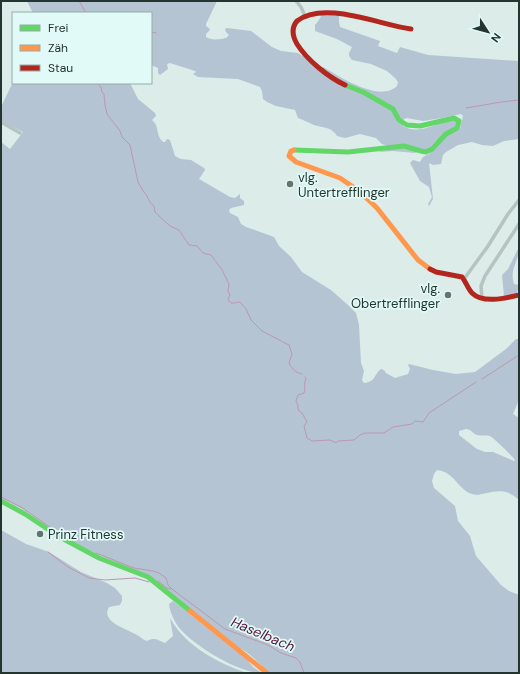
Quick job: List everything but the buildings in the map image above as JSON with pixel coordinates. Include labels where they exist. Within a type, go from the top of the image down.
[{"type":"street","points":[[296,1],[301,6],[305,16]]},
{"type":"street","points":[[411,28],[400,27],[367,17],[343,12],[323,10],[305,16],[296,23],[293,29],[293,34],[297,44],[307,57],[337,80],[363,92],[393,109],[398,119],[406,125],[419,126],[452,118],[457,119],[459,123],[456,128],[444,136],[432,149],[427,152],[404,146],[348,152],[298,149],[291,150],[289,153],[290,157],[296,162],[340,178],[362,194],[380,212],[418,260],[426,267],[436,272],[458,276],[464,279],[472,293],[482,298],[503,298],[519,295]]},
{"type":"street","points":[[1,122],[20,132]]},
{"type":"street","points":[[464,279],[478,261],[508,214],[519,200]]},
{"type":"street","points":[[482,298],[481,286],[484,277],[519,224]]},
{"type":"street","points":[[1,501],[25,514],[58,536],[99,558],[148,577],[267,673]]},
{"type":"shaded area","points":[[27,1],[217,1],[206,24],[206,26],[210,29],[206,34],[206,37],[214,39],[226,38],[229,35],[225,29],[227,28],[251,31],[272,47],[281,51],[298,53],[320,68],[323,67],[360,87],[381,92],[390,90],[397,86],[398,82],[387,71],[371,64],[352,60],[349,53],[352,47],[337,39],[315,31],[315,25],[323,12],[339,13],[340,27],[380,41],[378,46],[397,53],[400,47],[428,55],[519,61],[519,139],[504,141],[493,146],[472,142],[458,145],[443,155],[441,164],[433,165],[429,163],[433,199],[429,206],[428,204],[432,197],[429,187],[420,181],[410,163],[413,160],[420,162],[423,157],[429,154],[445,137],[460,128],[463,116],[461,114],[423,121],[407,118],[404,119],[403,126],[414,129],[426,128],[450,120],[456,121],[456,125],[437,140],[428,150],[419,150],[415,153],[393,151],[378,152],[394,148],[382,144],[376,138],[360,134],[345,138],[337,136],[330,129],[314,125],[298,118],[295,110],[276,106],[267,102],[263,99],[260,87],[238,79],[198,77],[193,74],[196,72],[195,71],[170,63],[167,64],[168,69],[160,75],[158,73],[158,68],[152,65],[152,12],[32,12]]},
{"type":"shaded area","points":[[12,84],[130,84],[138,99],[155,113],[156,116],[152,120],[156,125],[159,136],[163,142],[167,139],[170,140],[175,156],[181,159],[191,160],[204,168],[205,170],[199,179],[230,197],[235,198],[240,194],[240,198],[244,201],[244,205],[231,208],[229,210],[230,213],[238,217],[241,224],[246,227],[274,237],[279,246],[291,257],[302,272],[331,290],[356,313],[359,325],[361,363],[364,371],[362,380],[364,383],[371,381],[381,369],[395,378],[408,374],[410,369],[409,364],[456,374],[475,372],[506,349],[516,339],[519,339],[519,400],[513,414],[519,418],[519,500],[502,491],[478,495],[472,494],[463,489],[452,477],[443,471],[437,470],[432,481],[434,488],[455,506],[458,521],[470,536],[476,556],[501,585],[509,591],[519,595],[519,673],[270,673],[251,656],[152,578],[99,555],[60,535],[24,510],[1,498],[1,142],[10,149],[23,132],[1,121],[1,107]],"holes":[[[466,429],[477,435],[490,436],[515,460],[514,461],[493,452],[485,452],[477,449],[459,435],[459,431]]]},
{"type":"shaded area","points":[[519,247],[518,257],[513,269],[513,278],[514,284],[519,285],[519,290],[517,291],[517,294],[504,296],[502,275],[508,269]]},
{"type":"shaded area","points":[[1,530],[26,544],[49,552],[81,572],[115,588],[122,596],[122,601],[120,605],[109,607],[107,612],[111,621],[116,624],[146,641],[154,639],[165,643],[173,636],[170,618],[176,628],[193,645],[214,659],[247,673],[1,673]]},
{"type":"shaded area","points":[[173,601],[247,659],[253,667],[262,673],[241,669],[230,664],[207,651],[188,637],[181,630],[172,614],[169,604]]},
{"type":"waterway","points":[[79,1],[85,12]]},
{"type":"waterway","points":[[152,32],[156,33]]},
{"type":"waterway","points":[[98,84],[104,94],[107,114],[120,131],[122,137],[130,145],[138,182],[150,203],[154,206],[155,212],[170,226],[179,230],[189,245],[197,246],[203,253],[211,255],[223,271]]},
{"type":"waterway","points":[[466,108],[519,100]]},
{"type":"waterway","points":[[223,272],[229,284],[229,301],[232,303],[240,302],[246,309],[251,320],[262,331],[289,345],[292,354],[289,363],[294,370],[302,374]]},
{"type":"waterway","points":[[482,379],[519,355]]},
{"type":"waterway","points":[[305,377],[304,393],[298,395],[296,401],[298,410],[302,413],[307,422],[304,426],[307,438],[312,441],[330,440],[336,443],[338,441],[354,440],[365,433],[384,433],[393,427],[412,424],[415,421],[423,422],[429,413],[476,382]]},
{"type":"waterway","name":"Haselbach","points":[[1,497],[21,507],[63,536]]},
{"type":"waterway","name":"Haselbach","points":[[48,552],[68,567],[89,578],[105,580],[135,578],[149,582]]},
{"type":"waterway","name":"Haselbach","points":[[96,553],[134,568],[159,573],[166,578],[168,585],[172,589],[225,629],[268,645],[281,653],[296,658],[300,662],[304,673]]},
{"type":"waterway","name":"Haselbach","points":[[158,581],[167,588],[171,589]]},
{"type":"traffic: fast","points":[[294,150],[348,152],[404,146],[426,152],[432,149],[446,134],[457,128],[459,121],[454,118],[420,126],[407,125],[399,120],[393,109],[363,92],[345,85]]},
{"type":"traffic: fast","points":[[1,501],[25,514],[58,536],[99,558],[148,577],[190,611]]},
{"type":"traffic: slow","points":[[294,150],[291,151],[289,156],[296,162],[340,178],[359,191],[377,208],[418,260],[430,269]]},
{"type":"traffic: slow","points":[[190,611],[267,673]]},
{"type":"traffic: jam","points":[[345,85],[318,68],[301,50],[294,38],[293,30],[297,21],[308,15],[337,13],[411,29]]},
{"type":"traffic: jam","points":[[430,269],[436,272],[462,277],[469,290],[482,298],[508,298],[519,295]]},
{"type":"place","name":"vlg. Untertrefflinger","points":[[290,184]]},
{"type":"place","name":"vlg. Obertrefflinger","points":[[448,295]]},
{"type":"place","name":"Prinz Fitness","points":[[40,534]]}]
